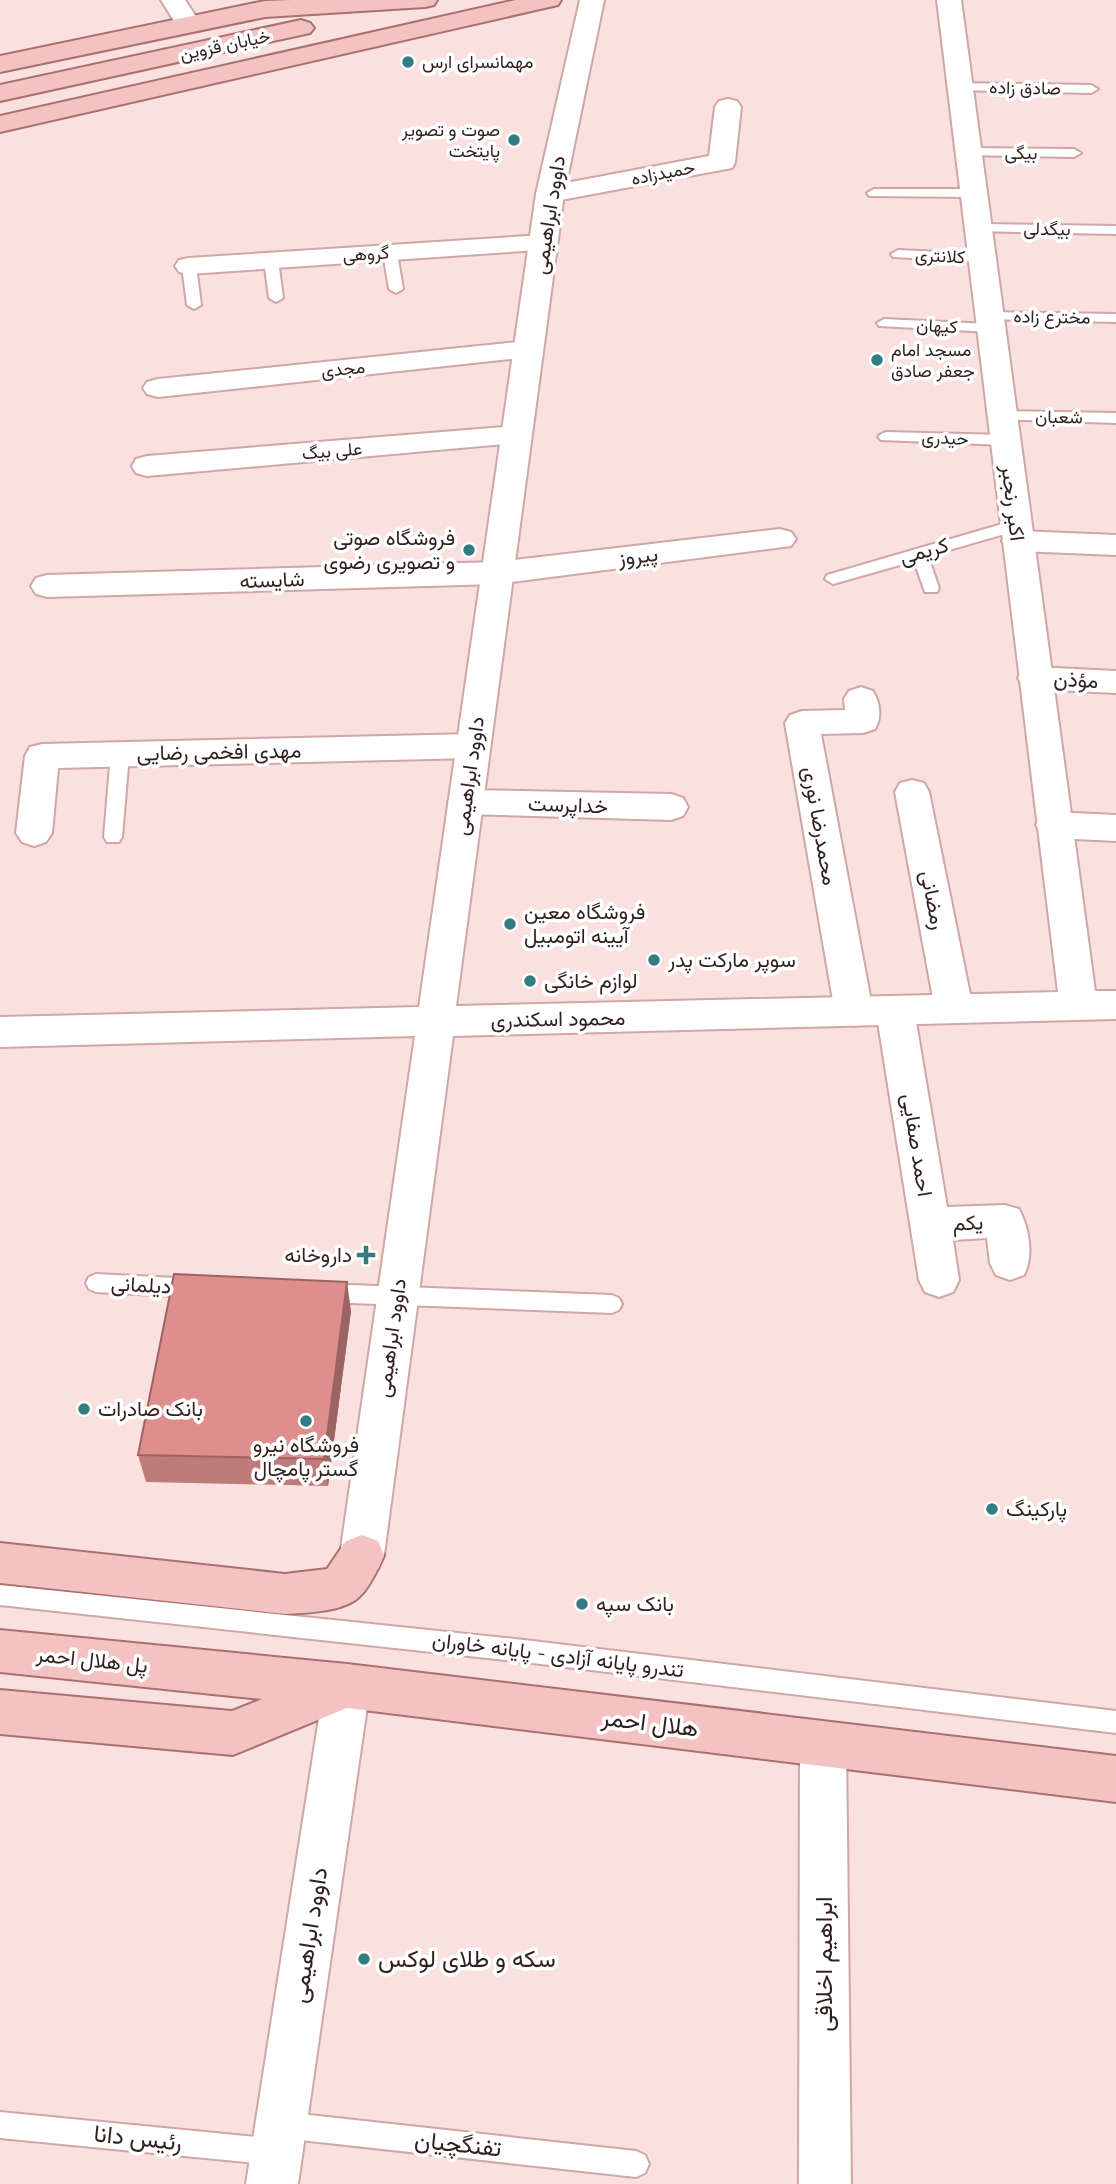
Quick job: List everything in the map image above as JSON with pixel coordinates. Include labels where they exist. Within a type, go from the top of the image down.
[{"type":"main road","points":[[1,63],[188,23],[290,6],[425,0]]},
{"type":"main road","name":"خیابان قزوین","points":[[0,93],[318,24],[451,0]]},
{"type":"main road","points":[[0,124],[550,0]]},
{"type":"main road","points":[[0,1563],[285,1594],[320,1592],[342,1584],[362,1555]]},
{"type":"main road","name":"پل هلال احمر","points":[[0,1651],[184,1669]]},
{"type":"main road","name":"هلال احمر","points":[[184,1669],[346,1686],[1116,1779]]},
{"type":"main road","points":[[0,1712],[233,1733],[346,1686]]},
{"type":"street","points":[[173,0],[188,23]]},
{"type":"street","name":"داوود ابراهیمی","points":[[362,1555],[550,194],[592,0]]},
{"type":"street","name":"اکبر رنجبر","points":[[949,0],[1078,1006]]},
{"type":"street","name":"حمیدزاده","points":[[550,194],[722,162],[728,107]]},
{"type":"street","name":"گروهی","points":[[189,266],[543,243]]},
{"type":"street","name":"مجدی","points":[[158,388],[528,350]]},
{"type":"street","name":"علی بیگ","points":[[147,466],[516,435]]},
{"type":"street","points":[[1017,533],[1116,545]]},
{"type":"street","name":"پیروز","points":[[497,573],[780,539]]},
{"type":"street","name":"شایسته","points":[[47,586],[497,573]]},
{"type":"street","name":"مؤذن","points":[[1035,678],[1116,682]]},
{"type":"street","name":"محمدرضا نوری","points":[[854,1012],[802,723],[863,722],[861,699]]},
{"type":"street","name":"مهدی افخمی رضایی","points":[[34,833],[42,756],[473,747]]},
{"type":"street","name":"رمضانی","points":[[912,792],[954,1009]]},
{"type":"street","name":"خداپرست","points":[[465,802],[671,807]]},
{"type":"street","points":[[1054,825],[1116,828]]},
{"type":"street","name":"محمود اسکندری","points":[[0,1032],[1116,1005]]},
{"type":"street","name":"احمد صفایی","points":[[895,1010],[939,1280]]},
{"type":"street","name":"یکم","points":[[930,1224],[1005,1221],[1010,1263]]},
{"type":"street","name":"داوود ابراهیمی","points":[[276,2154],[346,1686]]},
{"type":"street","name":"ابراهیم اخلاقی","points":[[823,1744],[832,2184]]},
{"type":"lane","name":"صادق زاده","points":[[959,88],[1091,89]]},
{"type":"lane","name":"بیگی","points":[[968,152],[1074,153]]},
{"type":"lane","points":[[874,193],[973,193]]},
{"type":"lane","name":"بیگدلی","points":[[979,243],[1116,230]]},
{"type":"lane","name":"کلانتری","points":[[898,254],[979,243]]},
{"type":"lane","points":[[390,253],[396,289]]},
{"type":"lane","points":[[271,260],[275,298]]},
{"type":"lane","points":[[189,266],[194,305]]},
{"type":"lane","name":"مخترع زاده","points":[[989,322],[1116,318]]},
{"type":"lane","name":"کیهان","points":[[884,323],[989,322]]},
{"type":"lane","name":"شعبان","points":[[1003,428],[1116,418]]},
{"type":"lane","name":"حیدری","points":[[886,437],[1003,428]]},
{"type":"lane","name":"کریمی","points":[[833,579],[919,553],[1017,533]]},
{"type":"lane","points":[[919,553],[931,588]]},
{"type":"lane","points":[[113,837],[120,754]]},
{"type":"lane","name":"دیلمانی","points":[[96,1283],[219,1289]]},
{"type":"lane","points":[[301,1292],[612,1304]]},
{"type":"lane","name":"تندرو پایانه آزادی - پایانه خاوران","points":[[0,1595],[195,1615],[1116,1722]]},
{"type":"lane","name":"رئیس دانا","points":[[0,2125],[276,2154]]},
{"type":"lane","name":"تفنگچیان","points":[[276,2154],[636,2164]]},
{"type":"building","points":[[174,1274],[347,1282],[324,1459],[138,1455]]},
{"type":"place","name":"مهمانسرای ارس","points":[[408,62]]},
{"type":"place","name":"صوت و تصویر پایتخت","points":[[514,140]]},
{"type":"place","name":"مسجد امام جعفر صادق","points":[[877,360]]},
{"type":"place","name":"فروشگاه صوتی و تصویری رضوی","points":[[469,550]]},
{"type":"place","name":"فروشگاه معین آیینه اتومبیل","points":[[510,924]]},
{"type":"place","name":"سوپر مارکت پدر","points":[[654,960]]},
{"type":"place","name":"لوازم خانگی","points":[[530,981]]},
{"type":"place","name":"داروخانه","points":[[366,1255]]},
{"type":"place","name":"بانک صادرات","points":[[84,1409]]},
{"type":"place","name":"فروشگاه نیرو گستر پامچال","points":[[306,1421]]},
{"type":"place","name":"پارکینگ","points":[[992,1509]]},
{"type":"place","name":"بانک سپه","points":[[582,1604]]},
{"type":"place","name":"سکه و طلای لوکس","points":[[364,1959]]}]
